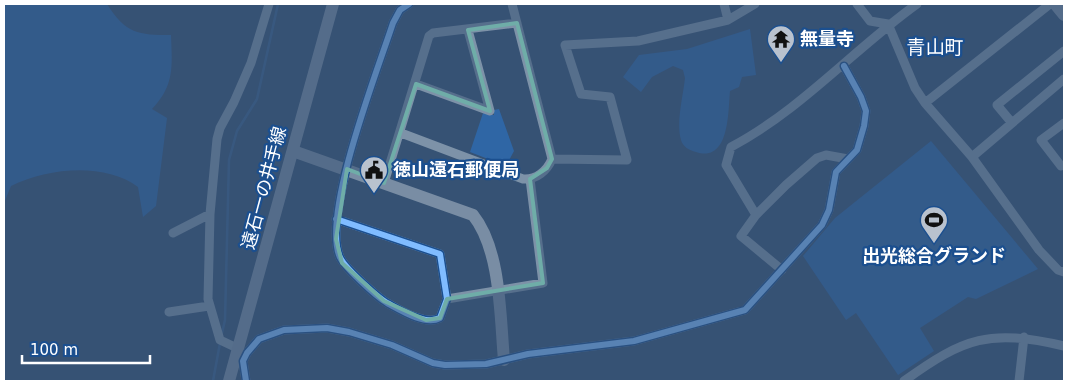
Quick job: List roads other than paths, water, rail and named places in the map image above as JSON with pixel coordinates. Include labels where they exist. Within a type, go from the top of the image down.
[{"type":"street","points":[[237,348],[220,340],[209,306],[210,214],[220,128],[251,63],[270,4]]},
{"type":"street","name":"遠石一の井手線","points":[[229,381],[333,4]]},
{"type":"street","points":[[336,219],[440,254],[447,299],[440,318],[434,321],[397,309],[384,301],[342,262],[336,238],[336,219],[347,169],[393,23],[400,10],[410,4]]},
{"type":"street","points":[[401,133],[514,176],[530,179],[547,168],[552,159],[512,4]]},
{"type":"street","points":[[724,4],[728,20]]},
{"type":"street","points":[[552,159],[627,160],[610,97],[581,94],[565,45],[638,41],[728,20],[755,4]]},
{"type":"street","points":[[856,4],[870,21],[888,24]]},
{"type":"street","points":[[756,215],[726,165],[731,146],[761,131],[844,66],[888,24],[917,4]]},
{"type":"street","points":[[925,103],[1050,4]]},
{"type":"street","points":[[1055,4],[1064,15]]},
{"type":"street","points":[[384,184],[416,84],[429,36],[433,33],[517,23]]},
{"type":"street","points":[[888,24],[915,88],[925,103],[972,157],[1039,250],[1058,270],[1064,272]]},
{"type":"street","points":[[416,84],[490,111],[468,30]]},
{"type":"street","points":[[1012,123],[997,105],[1064,51]]},
{"type":"street","points":[[246,381],[243,361],[247,353],[259,339],[284,330],[327,328],[349,332],[392,345],[433,363],[446,366],[486,364],[528,354],[634,340],[745,310],[822,225],[829,210],[836,172],[857,150],[866,111],[861,97],[844,66]]},
{"type":"street","points":[[972,157],[1064,79]]},
{"type":"street","points":[[1061,166],[1042,140],[1064,123]]},
{"type":"street","points":[[293,151],[473,215],[486,237],[497,289],[504,360]]},
{"type":"street","points":[[782,270],[741,236],[756,215],[817,158],[826,155],[848,160]]},
{"type":"street","points":[[447,299],[543,282],[530,179]]},
{"type":"street","points":[[173,233],[210,214]]},
{"type":"street","points":[[169,312],[209,306]]},
{"type":"street","points":[[904,381],[945,353],[965,343],[987,338],[1024,337],[1064,346]]},
{"type":"street","points":[[1019,381],[1024,337]]},
{"type":"waterway","points":[[222,333],[225,320],[229,160],[237,131],[257,99],[278,4]]},
{"type":"waterway","points":[[213,381],[220,343]]},
{"type":"place","name":"無量寺","points":[[781,63]]},
{"type":"place","name":"徳山遠石郵便局","points":[[374,194]]},
{"type":"place","name":"出光総合グランド","points":[[934,244]]},
{"type":"district","name":"青山町","points":[[935,47]]}]
